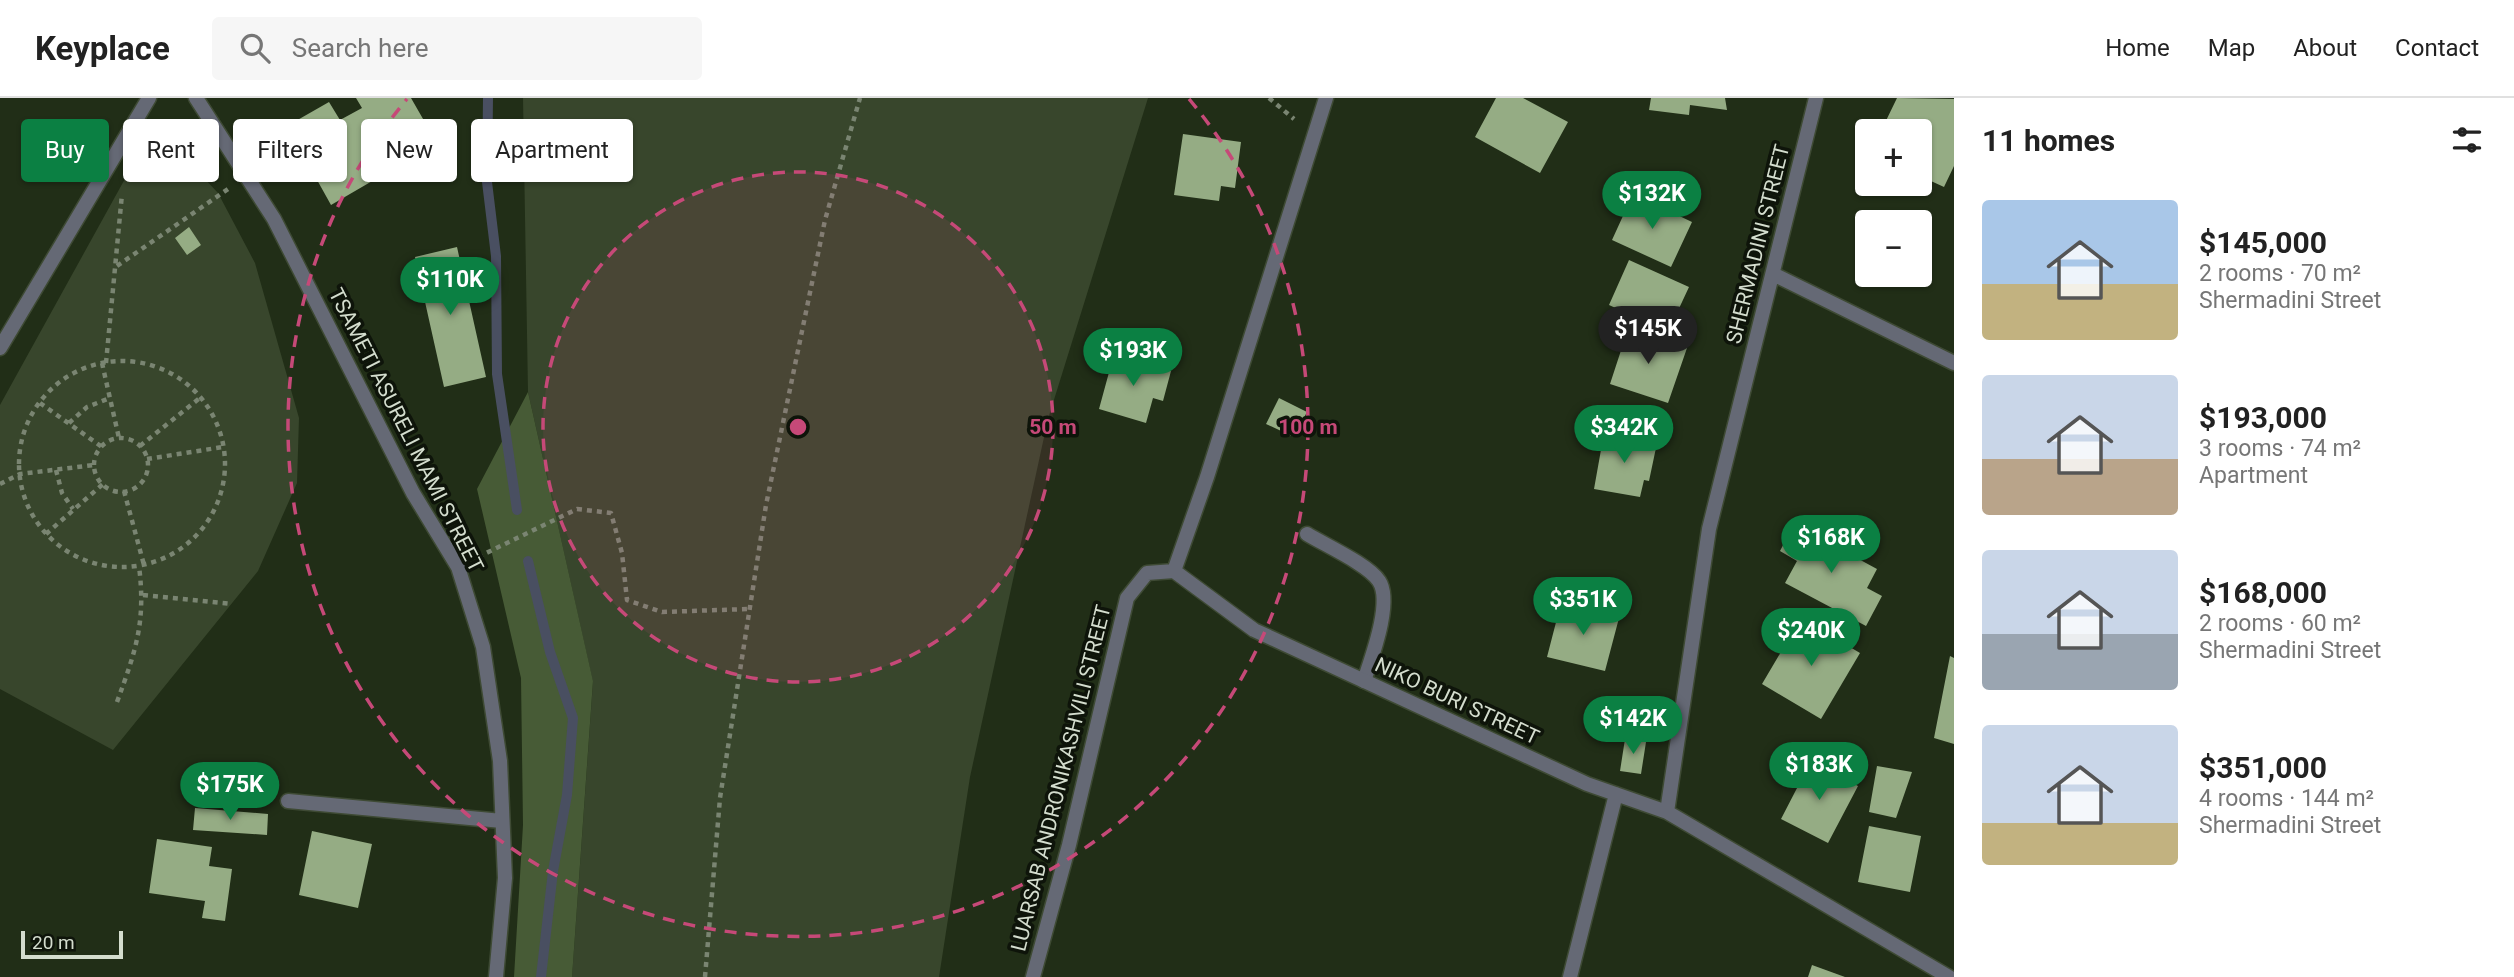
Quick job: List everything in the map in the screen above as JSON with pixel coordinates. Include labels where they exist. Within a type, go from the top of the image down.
[{"type":"street","points":[[0,348],[149,98]]},
{"type":"street","name":"TSAMETI ASURELI MAMI STREET","points":[[196,98],[233,156]]},
{"type":"street","points":[[1174,571],[1207,477],[1326,98]]},
{"type":"street","name":"SHERMADINI STREET","points":[[1667,812],[1709,529],[1816,98]]},
{"type":"street","name":"TSAMETI ASURELI MAMI STREET","points":[[250,182],[274,219],[413,493],[458,567],[483,647],[500,761],[505,878],[496,977]]},
{"type":"street","points":[[1773,274],[1954,363]]},
{"type":"street","points":[[1307,534],[1366,570],[1378,579],[1383,589],[1383,605],[1364,681]]},
{"type":"street","name":"NIKO BURI STREET","points":[[1174,571],[1254,630],[1587,784],[1667,812],[1949,977]]},
{"type":"street","name":"LUARSAB ANDRONIKASHVILI STREET","points":[[1033,977],[1069,845],[1127,598],[1147,573],[1174,571]]},
{"type":"street","points":[[1570,977],[1616,794]]},
{"type":"street","points":[[288,801],[502,821]]},
{"type":"path","points":[[705,977],[720,797],[766,505],[825,220],[860,98]]},
{"type":"path","points":[[117,266],[237,182]]},
{"type":"path","points":[[119,438],[104,363],[117,266],[122,189]]},
{"type":"path","points":[[139,362],[161,368],[181,379],[201,397],[212,413],[223,447],[224,481],[207,523],[173,554],[142,565],[106,566],[84,560],[63,549],[46,534],[32,515],[23,494],[20,474],[23,436],[39,402],[72,374],[104,363],[139,362]]},
{"type":"path","points":[[140,446],[201,397]]},
{"type":"path","points":[[69,423],[87,407],[110,398]]},
{"type":"path","points":[[39,402],[102,447]]},
{"type":"path","points":[[119,438],[140,446],[147,459],[146,476],[139,486],[116,491],[103,484],[94,465],[102,447],[119,438]]},
{"type":"path","points":[[147,459],[223,447]]},
{"type":"path","points":[[0,484],[20,474],[94,465]]},
{"type":"path","points":[[56,470],[62,493],[74,509]]},
{"type":"path","points":[[46,534],[103,484]]},
{"type":"path","points":[[117,702],[139,640],[143,595],[142,565],[124,491]]},
{"type":"path","points":[[458,567],[577,509],[611,513],[622,552],[627,600],[662,612],[750,609]]},
{"type":"path","points":[[143,595],[232,604]]},
{"type":"green space","points":[[523,98],[1148,98],[1048,419],[970,777],[939,977],[572,977],[593,682],[528,392],[524,182],[633,182],[633,119],[523,119]]},
{"type":"green space","points":[[123,182],[208,182],[218,193],[255,263],[299,418],[297,483],[258,571],[113,750],[0,689],[0,405]]},
{"type":"green space","points":[[528,392],[593,681],[572,977],[514,977],[523,825],[521,678],[477,489]]},
{"type":"building","points":[[356,98],[411,98],[423,119],[361,119],[361,182],[371,182],[331,205],[318,182],[347,182],[347,119],[342,119],[362,108]]},
{"type":"building","points":[[1496,98],[1523,98],[1568,122],[1540,173],[1475,137]]},
{"type":"building","points":[[1651,98],[1725,98],[1727,110],[1690,105],[1689,115],[1649,110]]},
{"type":"building","points":[[1897,98],[1954,99],[1954,166],[1944,187],[1932,182],[1932,119],[1887,119]]},
{"type":"building","points":[[329,102],[339,119],[299,119]]},
{"type":"building","points":[[1183,134],[1241,142],[1235,188],[1221,186],[1219,201],[1174,195]]},
{"type":"building","points":[[1633,194],[1692,222],[1671,267],[1612,240]]},
{"type":"building","points":[[189,227],[201,245],[187,255],[175,238]]},
{"type":"building","points":[[457,247],[486,377],[444,387],[415,257]]},
{"type":"building","points":[[1629,260],[1689,287],[1668,332],[1609,305]]},
{"type":"building","points":[[1628,329],[1687,348],[1668,403],[1610,384]]},
{"type":"building","points":[[1114,354],[1171,371],[1163,401],[1153,398],[1146,423],[1099,409]]},
{"type":"building","points":[[1279,398],[1307,412],[1294,437],[1266,424]]},
{"type":"building","points":[[1604,433],[1657,443],[1649,481],[1644,480],[1640,497],[1594,489]]},
{"type":"building","points":[[1794,524],[1877,569],[1867,588],[1882,596],[1866,626],[1785,583],[1797,561],[1780,551]]},
{"type":"building","points":[[1561,603],[1619,618],[1605,671],[1547,657]]},
{"type":"building","points":[[1801,618],[1860,653],[1821,719],[1762,684]]},
{"type":"building","points":[[1950,656],[1954,658],[1954,744],[1934,738]]},
{"type":"building","points":[[1625,739],[1646,742],[1641,774],[1620,771]]},
{"type":"building","points":[[1811,761],[1858,786],[1828,843],[1781,819]]},
{"type":"building","points":[[1877,766],[1912,772],[1896,818],[1869,812]]},
{"type":"building","points":[[195,808],[268,814],[267,835],[193,830]]},
{"type":"building","points":[[1869,826],[1921,836],[1910,892],[1858,882]]},
{"type":"building","points":[[312,831],[372,844],[358,908],[299,895]]},
{"type":"building","points":[[157,839],[212,847],[209,866],[232,869],[225,921],[202,918],[205,901],[149,893]]},
{"type":"building","points":[[1812,965],[1845,977],[1808,977]]},
{"type":"waterway","points":[[488,98],[487,182],[496,256],[497,374],[517,510]]},
{"type":"waterway","points":[[528,561],[550,652],[573,718],[567,795],[553,871],[541,977]]}]
